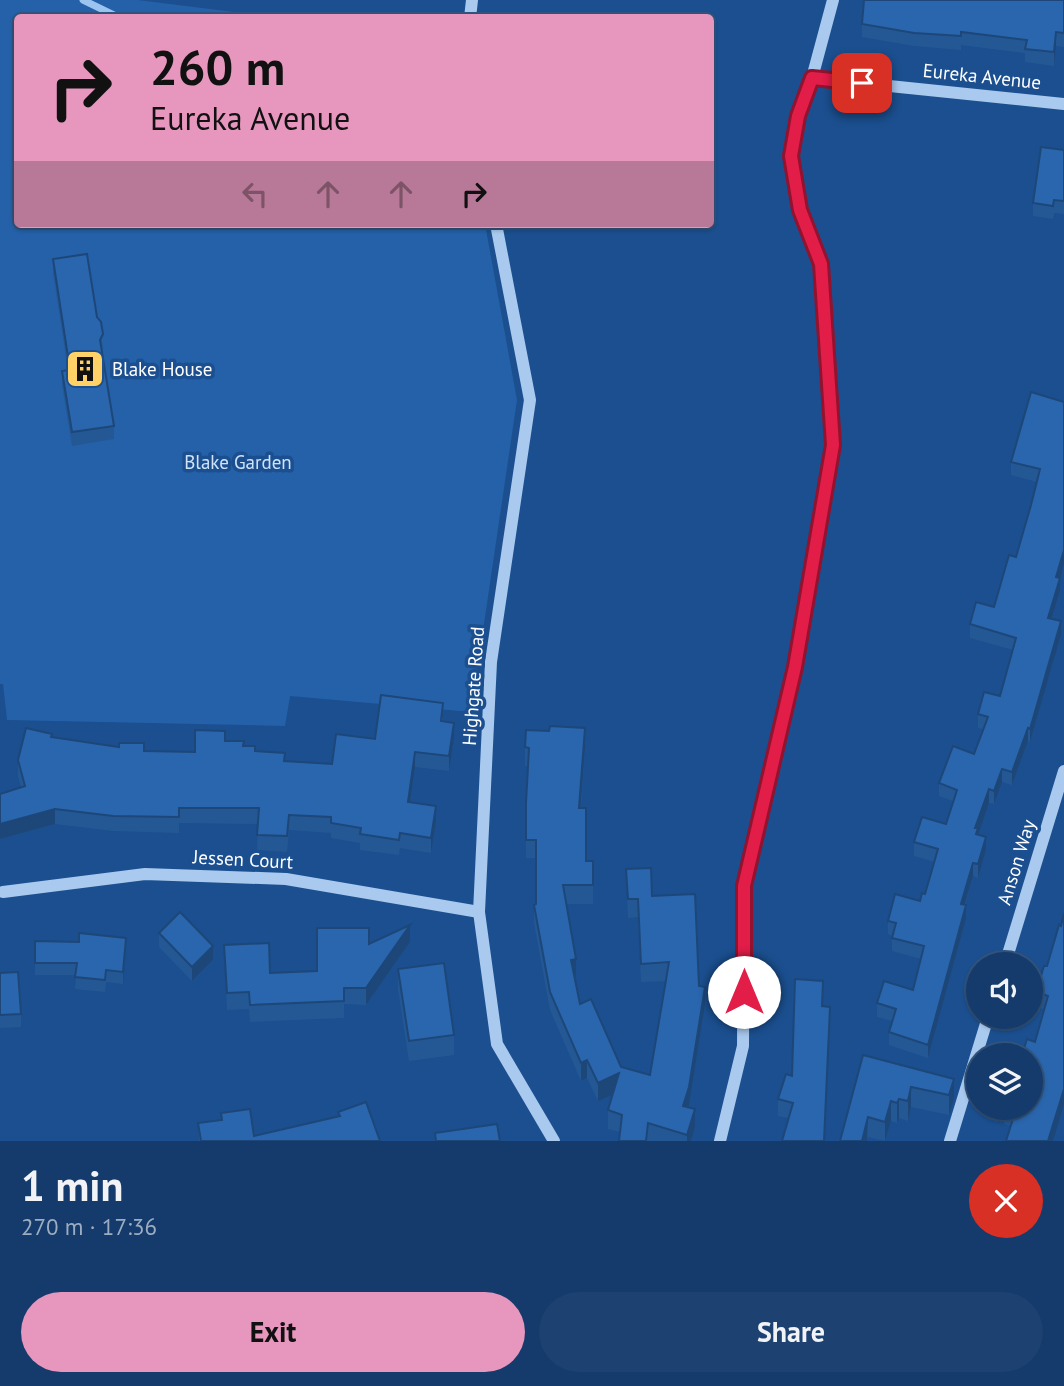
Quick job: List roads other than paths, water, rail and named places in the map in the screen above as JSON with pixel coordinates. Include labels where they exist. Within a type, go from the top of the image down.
[{"type":"street","points":[[720,1141],[743,1045],[744,886],[795,667],[833,445],[821,264],[800,210],[791,156],[798,116],[812,78],[833,0]]},
{"type":"street","name":"Eureka Avenue","points":[[812,78],[1064,104]]},
{"type":"street","name":"Highgate Road","points":[[497,228],[530,400],[491,662],[479,912],[497,1044],[554,1141]]},
{"type":"street","name":"Anson Way","points":[[1009,952],[1064,771]]},
{"type":"street","name":"Jessen Court","points":[[3,892],[145,874],[286,879],[479,912]]},
{"type":"street","points":[[950,1141],[984,1029]]},
{"type":"waterway","points":[[83,0],[112,14]]},
{"type":"place","name":"Blake House","points":[[85,369]]},
{"type":"park label","name":"Blake Garden","points":[[238,462]]}]
